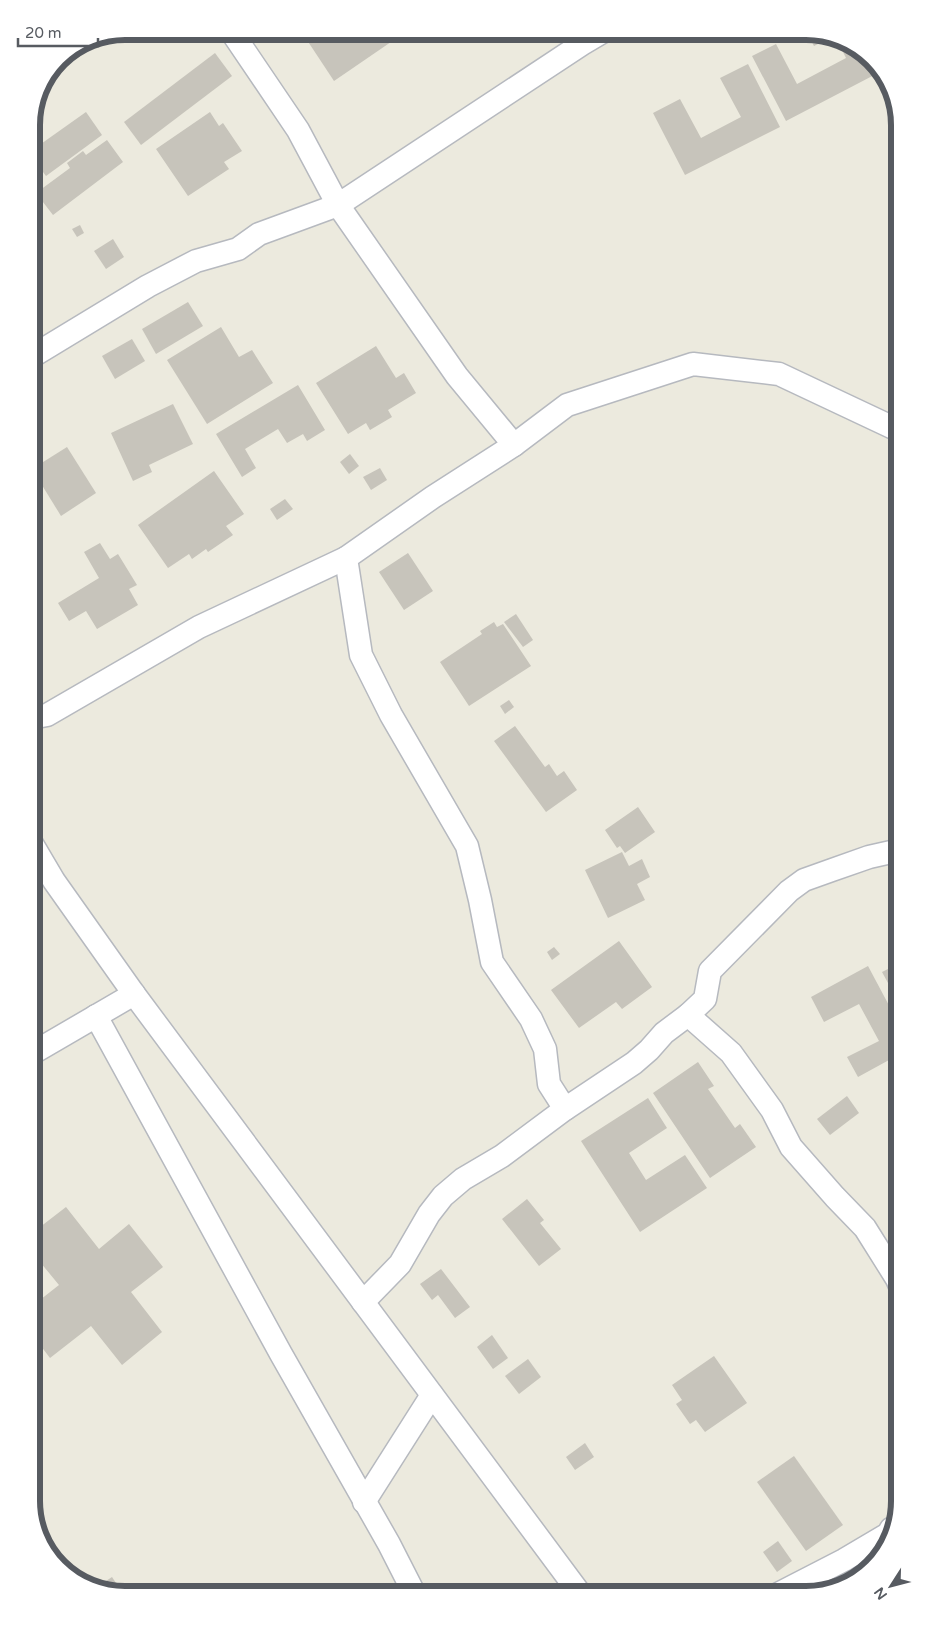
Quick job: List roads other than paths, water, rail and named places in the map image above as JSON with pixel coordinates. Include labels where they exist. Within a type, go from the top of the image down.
[{"type":"street","points":[[237,40],[298,130],[338,205],[457,376],[514,445]]},
{"type":"street","points":[[40,351],[148,286],[196,261],[238,249],[260,234],[338,205],[589,40]]},
{"type":"street","points":[[40,716],[47,715],[199,627],[346,558],[433,497],[514,445],[568,405],[693,364],[780,374],[891,427]]},
{"type":"street","points":[[346,558],[361,655],[392,715],[467,846],[492,962],[531,1019],[545,1049],[549,1084],[565,1110]]},
{"type":"street","points":[[363,1302],[400,1264],[424,1221],[443,1196],[463,1179],[502,1156],[634,1063],[649,1050],[664,1033],[705,999],[710,971],[789,891],[804,880],[891,852]]},
{"type":"street","points":[[40,858],[54,882],[134,994],[574,1586]]},
{"type":"street","points":[[40,1049],[134,994]]},
{"type":"street","points":[[688,1015],[731,1053],[772,1110],[791,1147],[891,1257]]},
{"type":"street","points":[[96,1016],[411,1586]]},
{"type":"street","points":[[364,1502],[432,1395]]},
{"type":"street","points":[[793,1586],[883,1537]]}]
